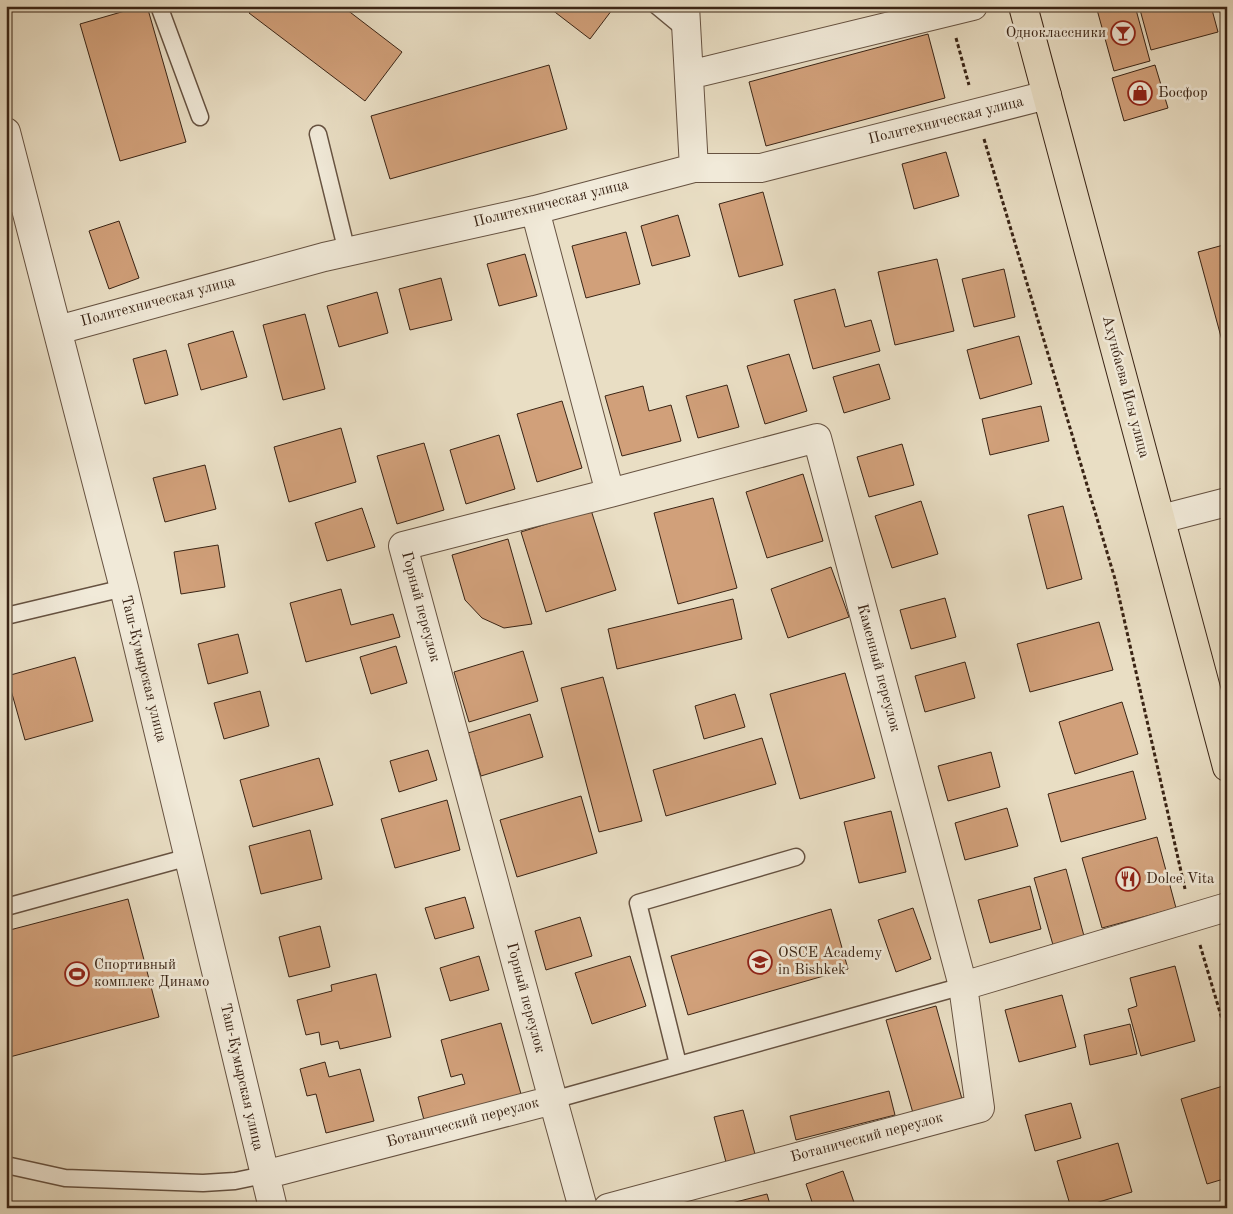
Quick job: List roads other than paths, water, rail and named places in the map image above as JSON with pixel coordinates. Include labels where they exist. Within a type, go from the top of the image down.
[{"type":"main road","name":"Ахунбаева Исы улица","points":[[1023,6],[1227,767]]},
{"type":"street","points":[[688,76],[961,9]]},
{"type":"street","points":[[685,18],[694,168]]},
{"type":"street","name":"Политехническая улица","points":[[58,330],[347,252],[535,210],[694,168],[761,168],[1047,95]]},
{"type":"street","name":"Таш-Кумырская улица","points":[[6,132],[16,203],[58,330],[124,588],[264,1175],[274,1208]]},
{"type":"street","points":[[535,210],[610,493]]},
{"type":"street","name":"Каменный переулок","points":[[610,493],[817,438],[963,986],[980,1108]]},
{"type":"street","name":"Горный переулок","points":[[553,1100],[403,546],[610,493]]},
{"type":"street","points":[[1161,519],[1227,502]]},
{"type":"street","points":[[963,986],[1227,907]]},
{"type":"street","name":"Ботанический переулок","points":[[264,1175],[553,1100],[584,1208]]},
{"type":"street","name":"Ботанический переулок","points":[[608,1208],[980,1108]]},
{"type":"lane","points":[[159,6],[200,117]]},
{"type":"lane","points":[[658,6],[685,18]]},
{"type":"lane","points":[[318,134],[347,252]]},
{"type":"lane","points":[[6,616],[124,588]]},
{"type":"lane","points":[[6,907],[189,857]]},
{"type":"lane","points":[[678,1064],[638,903],[796,857]]},
{"type":"lane","points":[[553,1100],[963,986]]},
{"type":"lane","points":[[6,1165],[65,1178],[204,1182],[235,1181],[264,1175]]},
{"type":"place","name":"Одноклассники","points":[[1123,33]]},
{"type":"place","name":"Босфор","points":[[1140,93]]},
{"type":"place","name":"Dolce Vita","points":[[1128,879]]},
{"type":"place","name":"OSCE Academy in Bishkek","points":[[760,962]]},
{"type":"place","name":"Спортивный комплекс Динамо","points":[[77,974]]}]
